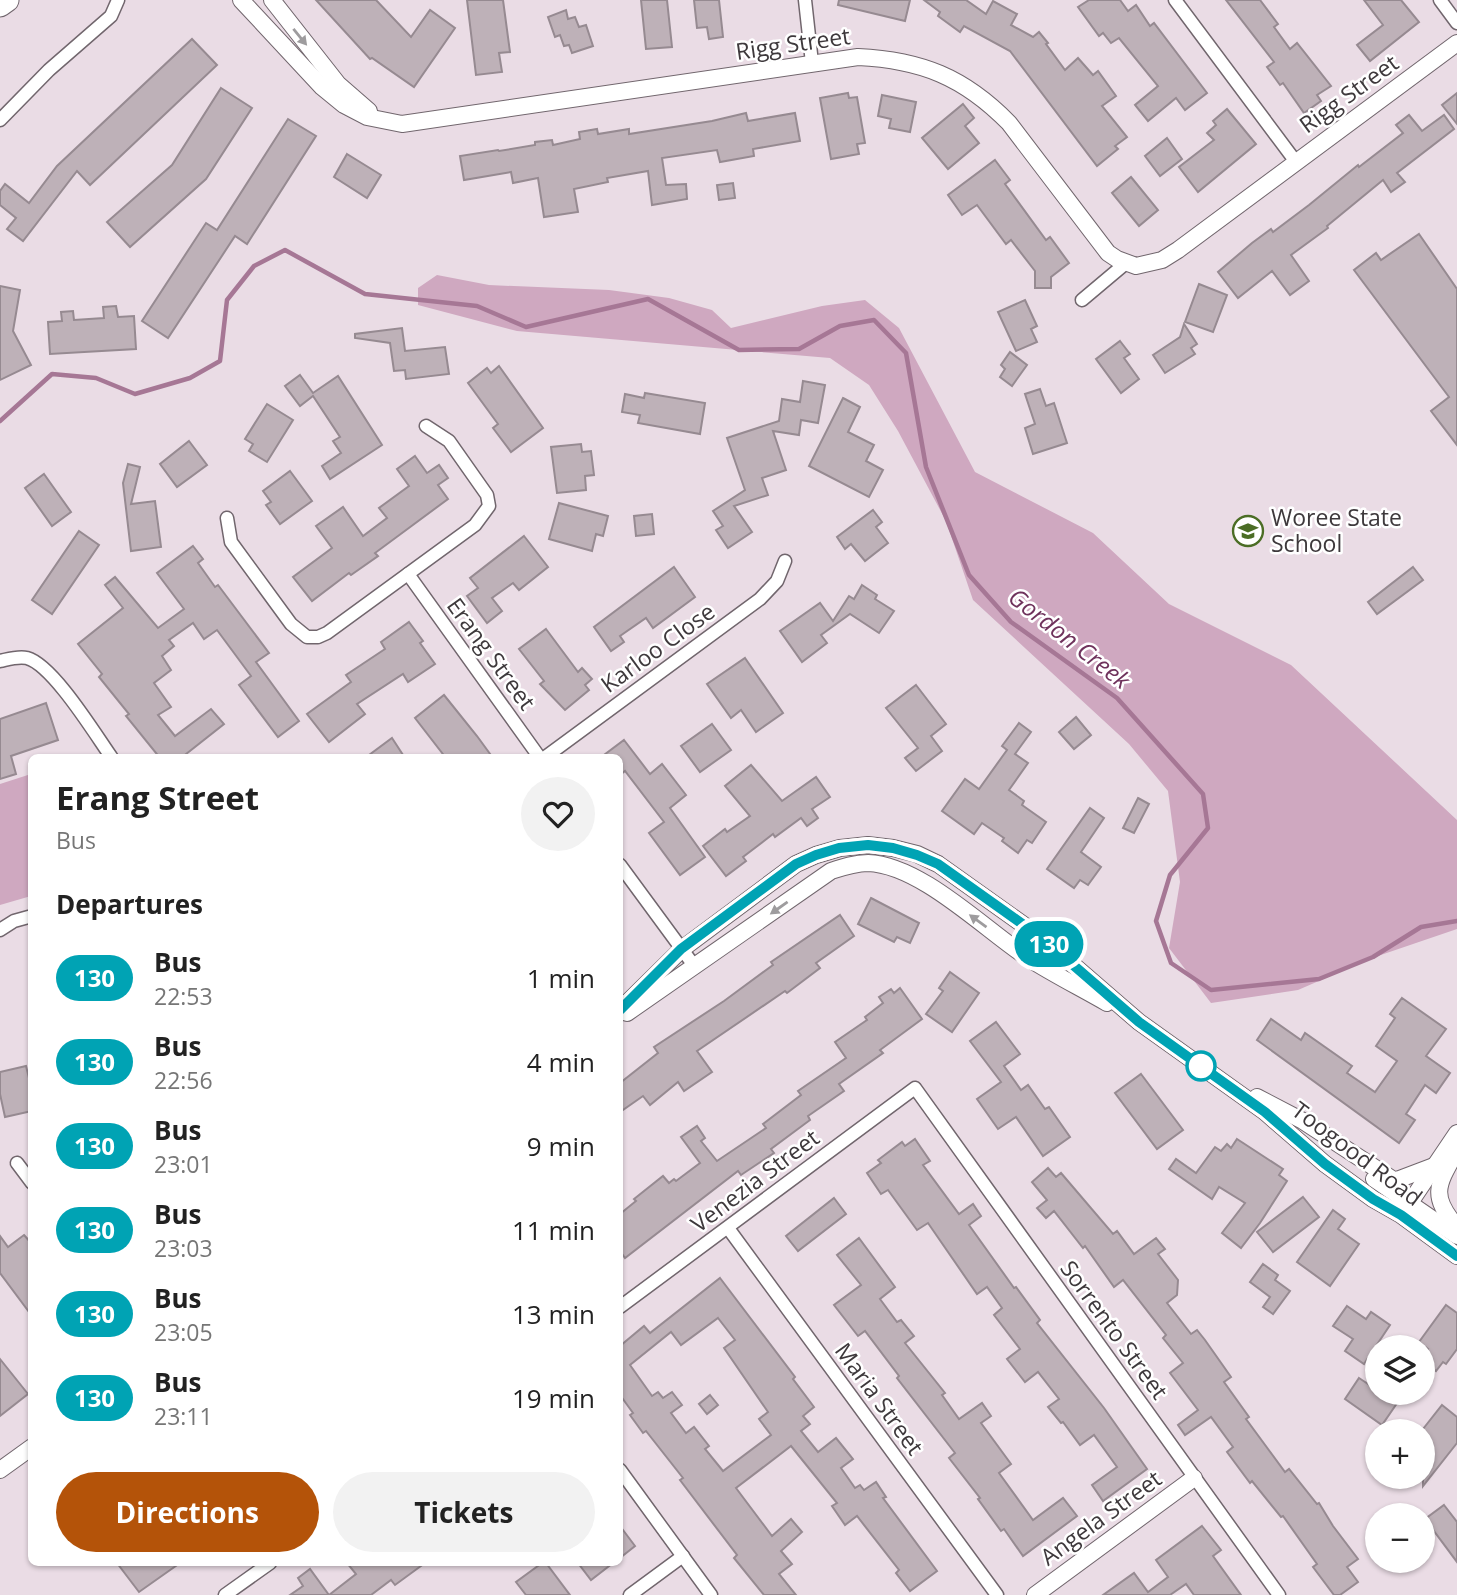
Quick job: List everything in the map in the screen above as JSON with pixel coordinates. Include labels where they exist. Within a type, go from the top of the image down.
[{"type":"highway","points":[[0,5],[7,0]]},
{"type":"street","points":[[108,18],[111,0]]},
{"type":"street","points":[[0,120],[41,78],[108,18],[115,10],[118,0]]},
{"type":"street","name":"Rigg Street","points":[[241,0],[315,68]]},
{"type":"street","name":"Rigg Street","points":[[272,0],[328,93],[363,116],[383,121],[415,123],[858,57],[888,59],[936,71],[980,94],[1009,123],[1108,253],[1126,263],[1148,265],[1162,260],[1457,43]]},
{"type":"street","points":[[804,0],[813,63]]},
{"type":"street","points":[[1175,0],[1296,162]]},
{"type":"street","points":[[1440,0],[1457,23]]},
{"type":"street","points":[[1082,300],[1126,263]]},
{"type":"street","points":[[227,518],[231,542],[291,624],[307,637],[318,637],[327,633],[475,525],[489,506],[481,485],[449,441],[426,426]]},
{"type":"street","name":"Karloo Close","points":[[547,754],[760,599],[777,581],[785,561]]},
{"type":"street","name":"Erang Street","points":[[408,574],[539,754]]},
{"type":"street","points":[[0,661],[17,657],[28,658],[49,671],[109,754]]},
{"type":"street","name":"Toogood Road","points":[[623,1007],[681,949],[796,864],[839,848],[868,845],[893,848],[938,864],[1042,938],[1139,1022],[1265,1112],[1325,1164],[1373,1199],[1406,1209],[1457,1236]]},
{"type":"street","name":"Toogood Road","points":[[623,1016],[831,871],[867,863],[885,866],[920,880],[1028,958],[1139,1022]]},
{"type":"street","points":[[623,869],[695,967]]},
{"type":"street","points":[[0,930],[14,921],[28,917]]},
{"type":"street","points":[[1208,1072],[1303,1121],[1392,1179],[1397,1180],[1434,1166]]},
{"type":"street","name":"Venezia Street","points":[[623,1305],[915,1088]]},
{"type":"street","name":"Sorrento Street","points":[[915,1088],[1279,1595]]},
{"type":"street","points":[[1406,1209],[1457,1133]]},
{"type":"street","points":[[1457,1150],[1438,1191],[1444,1212],[1457,1227]]},
{"type":"street","points":[[17,1163],[28,1178]]},
{"type":"street","name":"Toogood Road","points":[[1406,1209],[1457,1256]]},
{"type":"street","name":"Maria Street","points":[[728,1228],[997,1595]]},
{"type":"street","points":[[0,1470],[28,1450]]},
{"type":"street","points":[[623,1474],[712,1595]]},
{"type":"street","name":"Angela Street","points":[[1035,1595],[1194,1478]]},
{"type":"street","points":[[630,1595],[683,1556]]},
{"type":"street","points":[[225,1595],[266,1566]]},
{"type":"shaded area","points":[[437,275],[489,285],[609,290],[669,298],[712,310],[731,328],[822,306],[865,300],[899,328],[975,472],[1093,533],[1169,604],[1291,665],[1457,820],[1457,929],[1372,958],[1298,990],[1211,1003],[1169,948],[1180,882],[1168,791],[1129,744],[973,600],[946,521],[898,431],[869,385],[830,358],[517,331],[418,305],[418,288]]},
{"type":"shaded area","points":[[28,775],[28,897],[0,905],[0,784]]},
{"type":"building","points":[[316,0],[376,0],[411,37],[430,10],[455,28],[414,87],[370,59]]},
{"type":"building","points":[[467,0],[503,0],[510,52],[499,53],[502,72],[476,75]]},
{"type":"building","points":[[641,0],[667,0],[672,47],[646,49]]},
{"type":"building","points":[[694,0],[719,0],[723,37],[709,39],[707,27],[697,28]]},
{"type":"building","points":[[839,0],[910,0],[905,21],[838,5]]},
{"type":"building","points":[[924,0],[966,0],[986,14],[993,1],[1017,14],[1011,25],[1033,37],[1039,32],[1065,70],[1078,58],[1093,75],[1098,71],[1116,96],[1102,106],[1127,137],[1115,146],[1118,149],[1097,166],[1010,51],[964,26],[960,32],[938,16],[940,12]]},
{"type":"building","points":[[1089,0],[1120,0],[1128,11],[1136,5],[1150,26],[1154,23],[1207,93],[1185,110],[1176,98],[1148,121],[1135,105],[1158,86],[1119,38],[1111,43],[1103,33],[1099,36],[1078,7]]},
{"type":"building","points":[[1226,0],[1260,0],[1278,24],[1274,27],[1290,49],[1297,43],[1331,86],[1317,95],[1321,101],[1304,113],[1283,83],[1280,85],[1267,67],[1274,62]]},
{"type":"building","points":[[1364,0],[1401,0],[1419,22],[1370,61],[1357,45],[1383,25]]},
{"type":"building","points":[[566,10],[568,19],[575,17],[579,27],[586,25],[593,46],[572,53],[569,45],[564,46],[560,35],[555,37],[548,17]]},
{"type":"building","points":[[192,39],[217,65],[90,185],[77,171],[23,241],[7,229],[16,218],[0,205],[0,191],[5,184],[29,203],[57,166]]},
{"type":"building","points":[[221,88],[252,108],[206,179],[130,247],[107,222],[172,165]]},
{"type":"building","points":[[848,93],[849,98],[857,97],[865,143],[857,144],[859,154],[831,159],[820,98]]},
{"type":"building","points":[[1457,93],[1457,124],[1442,105]]},
{"type":"building","points":[[882,95],[916,102],[910,132],[889,128],[891,119],[878,116]]},
{"type":"building","points":[[963,104],[974,118],[965,126],[979,143],[948,169],[922,138]]},
{"type":"building","points":[[1227,109],[1256,144],[1198,192],[1179,167],[1214,140],[1207,133],[1216,125],[1213,121]]},
{"type":"building","points":[[746,113],[748,121],[795,113],[800,141],[753,149],[754,156],[720,162],[717,150],[662,158],[666,185],[686,184],[687,199],[652,205],[648,171],[607,178],[608,182],[574,189],[578,212],[544,217],[538,178],[513,183],[511,172],[464,180],[460,156],[535,145],[535,142],[552,140],[553,145],[580,139],[579,132],[597,129],[598,134],[629,129],[629,134]]},
{"type":"building","points":[[1409,115],[1422,131],[1444,115],[1454,129],[1397,173],[1405,182],[1391,192],[1383,180],[1327,226],[1328,228],[1291,255],[1309,281],[1290,295],[1272,271],[1238,298],[1218,272],[1252,243],[1271,229],[1273,232],[1403,133],[1396,125]]},
{"type":"building","points":[[288,119],[316,136],[247,244],[235,236],[168,338],[142,321],[206,223],[217,230]]},
{"type":"building","points":[[1167,138],[1182,159],[1160,176],[1145,156]]},
{"type":"building","points":[[347,154],[381,175],[367,198],[334,177]]},
{"type":"building","points":[[995,160],[1010,180],[1005,184],[1046,240],[1050,237],[1069,263],[1051,277],[1051,288],[1035,288],[1035,271],[1011,240],[1006,244],[977,205],[962,215],[948,195]]},
{"type":"building","points":[[1131,177],[1158,210],[1139,226],[1112,193]]},
{"type":"building","points":[[733,183],[735,198],[719,200],[717,185]]},
{"type":"building","points":[[1419,234],[1457,289],[1457,445],[1431,411],[1449,397],[1354,270],[1376,253],[1381,260]]},
{"type":"building","points":[[1199,284],[1227,295],[1213,332],[1185,322]]},
{"type":"building","points":[[0,286],[20,290],[13,331],[31,365],[0,380]]},
{"type":"building","points":[[1025,300],[1037,326],[1031,329],[1037,342],[1016,351],[998,312]]},
{"type":"building","points":[[116,306],[118,317],[134,316],[136,349],[50,354],[48,322],[62,321],[61,312],[73,311],[74,320],[104,318],[103,307]]},
{"type":"building","points":[[1184,324],[1197,344],[1191,348],[1195,354],[1165,373],[1153,355],[1180,337]]},
{"type":"building","points":[[402,328],[405,351],[445,347],[449,374],[406,379],[405,370],[394,371],[390,343],[355,338],[355,334]]},
{"type":"building","points":[[1120,341],[1130,354],[1124,358],[1139,379],[1121,393],[1096,359]]},
{"type":"building","points":[[1010,352],[1027,365],[1012,386],[1000,377],[1005,369],[1001,365]]},
{"type":"building","points":[[499,366],[543,428],[511,452],[493,428],[498,424],[468,383],[487,368],[491,373]]},
{"type":"building","points":[[300,375],[313,393],[338,376],[382,445],[330,479],[322,466],[341,453],[333,441],[340,437],[313,396],[300,406],[285,386]]},
{"type":"building","points":[[803,381],[825,385],[818,423],[801,420],[799,435],[773,431],[786,470],[762,478],[768,495],[734,506],[752,532],[728,548],[716,530],[723,526],[713,511],[745,490],[727,438],[779,421],[782,399],[800,402]]},
{"type":"building","points":[[1040,389],[1046,406],[1054,403],[1067,443],[1033,454],[1025,428],[1035,424],[1025,394]]},
{"type":"building","points":[[645,393],[705,403],[700,434],[638,423],[640,415],[622,412],[625,394],[644,398]]},
{"type":"building","points":[[843,398],[860,407],[848,432],[874,445],[866,461],[883,470],[869,497],[809,466]]},
{"type":"building","points":[[267,404],[293,420],[267,462],[249,451],[253,444],[245,439]]},
{"type":"building","points":[[189,441],[207,465],[177,487],[160,464]]},
{"type":"building","points":[[581,444],[582,452],[591,451],[594,475],[585,476],[586,490],[557,493],[551,447]]},
{"type":"building","points":[[415,456],[427,473],[439,465],[448,478],[438,485],[448,499],[375,553],[378,556],[351,575],[349,573],[312,601],[293,577],[332,548],[316,526],[343,507],[363,536],[387,518],[379,508],[409,486],[397,469]]},
{"type":"building","points":[[128,464],[140,467],[131,504],[155,501],[161,547],[131,551],[123,483]]},
{"type":"building","points":[[290,471],[312,501],[280,524],[266,505],[271,502],[263,491]]},
{"type":"building","points":[[44,474],[71,512],[52,526],[25,488]]},
{"type":"building","points":[[559,503],[608,516],[603,536],[596,534],[592,551],[549,539]]},
{"type":"building","points":[[873,510],[882,522],[876,527],[888,543],[865,561],[851,544],[845,549],[837,537]]},
{"type":"building","points":[[652,514],[654,534],[636,536],[634,516]]},
{"type":"building","points":[[79,531],[99,545],[52,614],[32,600]]},
{"type":"building","points":[[524,536],[548,567],[519,590],[513,583],[492,598],[502,611],[487,623],[467,596],[478,588],[470,578]]},
{"type":"building","points":[[193,546],[203,559],[198,563],[215,587],[218,585],[269,653],[256,662],[299,721],[278,737],[239,685],[251,676],[217,630],[204,639],[193,623],[169,640],[174,646],[162,656],[171,670],[154,683],[171,707],[158,715],[175,736],[211,709],[224,724],[186,754],[157,754],[126,716],[129,714],[99,677],[102,674],[78,644],[123,608],[105,585],[115,577],[158,628],[184,609],[157,573]]},
{"type":"building","points":[[674,567],[695,597],[653,628],[646,618],[620,636],[624,642],[611,651],[594,627]]},
{"type":"building","points":[[1413,567],[1423,580],[1377,614],[1368,602]]},
{"type":"building","points":[[862,585],[877,595],[875,599],[894,611],[879,633],[850,614],[821,635],[827,643],[802,662],[780,631],[820,603],[833,621],[849,596],[854,599]]},
{"type":"building","points":[[409,622],[435,664],[408,682],[403,674],[357,704],[365,714],[329,742],[307,714],[351,682],[346,675],[385,649],[381,642]]},
{"type":"building","points":[[546,629],[578,672],[582,668],[592,679],[585,685],[589,690],[565,710],[540,684],[544,681],[519,649]]},
{"type":"building","points":[[745,658],[783,713],[756,732],[741,710],[731,718],[707,684]]},
{"type":"building","points":[[916,685],[946,724],[931,736],[942,751],[916,771],[905,758],[918,748],[886,708]]},
{"type":"building","points":[[444,695],[490,754],[443,754],[415,718]]},
{"type":"building","points":[[46,703],[58,740],[11,756],[16,774],[0,779],[0,719]]},
{"type":"building","points":[[1076,717],[1091,735],[1074,749],[1059,732]]},
{"type":"building","points":[[1019,723],[1031,732],[1015,754],[1028,763],[1009,790],[1024,801],[1022,805],[1046,822],[1032,843],[1027,840],[1018,853],[1002,841],[1004,838],[982,823],[974,834],[942,811],[965,779],[979,789],[1007,750],[1002,746]]},
{"type":"building","points":[[712,724],[731,750],[700,772],[681,746]]},
{"type":"building","points":[[392,738],[402,754],[370,754]]},
{"type":"building","points":[[624,740],[650,774],[662,764],[686,795],[670,808],[705,857],[680,875],[649,833],[664,822],[625,771],[623,773],[623,754],[605,754]]},
{"type":"building","points":[[751,765],[782,801],[816,777],[830,797],[812,809],[818,818],[807,826],[801,818],[775,837],[773,834],[743,857],[746,861],[726,876],[703,846],[725,829],[727,832],[750,816],[725,786]]},
{"type":"building","points":[[1138,798],[1149,804],[1134,833],[1123,828]]},
{"type":"building","points":[[1090,808],[1104,818],[1081,852],[1101,867],[1088,885],[1080,880],[1074,888],[1047,869]]},
{"type":"building","points":[[871,898],[919,923],[910,943],[897,937],[894,942],[858,924]]},
{"type":"building","points":[[840,915],[854,936],[816,963],[820,968],[787,993],[785,991],[697,1051],[712,1072],[684,1091],[678,1082],[650,1105],[643,1096],[623,1110],[623,1081],[658,1053],[654,1047],[724,1001],[773,965],[771,962]]},
{"type":"building","points":[[950,972],[979,993],[952,1032],[926,1014],[943,991],[939,988]]},
{"type":"building","points":[[900,988],[922,1019],[880,1050],[883,1053],[839,1084],[844,1091],[808,1116],[810,1120],[771,1149],[774,1153],[741,1175],[738,1171],[625,1258],[623,1212],[663,1176],[669,1183],[674,1179],[676,1181],[700,1163],[681,1137],[697,1126],[705,1138],[701,1141],[717,1161],[766,1128],[763,1124],[801,1095],[798,1091],[846,1058],[835,1042],[867,1020],[865,1017],[883,1003],[879,997],[891,989],[894,993]]},
{"type":"building","points":[[1402,998],[1446,1029],[1426,1056],[1450,1073],[1436,1093],[1425,1085],[1406,1114],[1415,1120],[1399,1143],[1257,1040],[1271,1019],[1301,1040],[1305,1033],[1352,1066],[1347,1073],[1375,1092],[1397,1061],[1376,1046],[1395,1018],[1390,1014]]},
{"type":"building","points":[[996,1022],[1020,1054],[1004,1066],[1021,1090],[1028,1085],[1045,1109],[1049,1107],[1070,1137],[1043,1156],[1016,1117],[998,1129],[977,1099],[1001,1082],[970,1041]]},
{"type":"building","points":[[26,1066],[28,1112],[5,1117],[0,1094],[0,1072]]},
{"type":"building","points":[[1141,1074],[1183,1130],[1157,1149],[1115,1093]]},
{"type":"building","points":[[915,1139],[930,1161],[923,1165],[959,1214],[973,1204],[981,1216],[969,1225],[1040,1320],[1037,1323],[1104,1408],[1147,1469],[1103,1501],[1092,1485],[1117,1467],[1094,1435],[1080,1445],[1048,1407],[1059,1399],[1038,1372],[1025,1382],[1007,1359],[1020,1349],[994,1315],[1002,1308],[987,1287],[977,1294],[928,1223],[917,1230],[888,1190],[881,1194],[867,1173],[881,1163],[878,1160],[902,1142],[905,1146]]},
{"type":"building","points":[[1237,1139],[1283,1169],[1279,1175],[1287,1181],[1241,1248],[1222,1233],[1245,1203],[1219,1187],[1212,1199],[1169,1169],[1176,1159],[1196,1173],[1215,1147],[1221,1151],[1227,1144],[1231,1148]]},
{"type":"building","points":[[1048,1168],[1056,1177],[1061,1173],[1113,1234],[1117,1231],[1134,1254],[1156,1238],[1165,1249],[1158,1254],[1178,1280],[1177,1295],[1167,1303],[1191,1334],[1197,1330],[1205,1340],[1231,1377],[1224,1382],[1249,1417],[1246,1419],[1285,1472],[1289,1469],[1317,1504],[1319,1503],[1358,1559],[1347,1567],[1358,1582],[1340,1595],[1334,1595],[1313,1567],[1317,1564],[1283,1516],[1281,1517],[1252,1481],[1250,1483],[1227,1452],[1233,1447],[1211,1417],[1185,1435],[1178,1425],[1198,1410],[1170,1373],[1183,1363],[1163,1338],[1166,1335],[1123,1280],[1114,1287],[1085,1246],[1083,1248],[1054,1211],[1046,1218],[1037,1208],[1047,1200],[1032,1182]]},
{"type":"building","points":[[1303,1197],[1319,1217],[1273,1252],[1257,1232]]},
{"type":"building","points":[[834,1198],[846,1214],[798,1251],[786,1236]]},
{"type":"building","points":[[1333,1210],[1345,1219],[1338,1229],[1359,1244],[1330,1286],[1297,1262]]},
{"type":"building","points":[[24,1235],[28,1240],[28,1311],[0,1273],[0,1236],[8,1247]]},
{"type":"building","points":[[859,1238],[895,1287],[880,1299],[897,1322],[901,1320],[914,1336],[905,1343],[945,1393],[942,1395],[959,1419],[982,1403],[991,1416],[981,1423],[1011,1464],[999,1473],[1033,1520],[1063,1498],[1077,1516],[1023,1556],[1004,1529],[1001,1531],[949,1458],[955,1453],[897,1378],[899,1376],[865,1331],[858,1336],[834,1305],[861,1285],[837,1255]]},
{"type":"building","points":[[1263,1264],[1278,1275],[1275,1280],[1290,1291],[1273,1314],[1263,1307],[1270,1297],[1250,1282]]},
{"type":"building","points":[[720,1278],[795,1377],[793,1379],[814,1407],[803,1416],[810,1424],[801,1431],[818,1452],[836,1438],[853,1459],[841,1468],[855,1488],[860,1485],[864,1490],[876,1482],[886,1497],[883,1498],[937,1571],[910,1591],[896,1573],[899,1570],[857,1516],[845,1525],[832,1506],[837,1503],[791,1446],[736,1488],[772,1536],[791,1519],[802,1532],[781,1551],[792,1564],[779,1574],[796,1595],[764,1595],[734,1558],[737,1555],[680,1480],[683,1478],[630,1415],[633,1413],[623,1399],[623,1344],[644,1326],[650,1333]],"holes":[[[718,1318],[735,1340],[724,1348],[768,1412],[759,1419],[771,1435],[723,1471],[705,1449],[709,1446],[694,1427],[686,1433],[671,1413],[682,1405],[672,1392],[663,1398],[658,1392],[652,1396],[630,1365],[671,1332],[681,1345]]]},
{"type":"building","points":[[1446,1305],[1457,1313],[1457,1349],[1446,1364],[1443,1362],[1436,1371],[1435,1335],[1424,1335]]},
{"type":"building","points":[[1347,1306],[1366,1319],[1371,1312],[1390,1325],[1383,1335],[1365,1335],[1364,1364],[1345,1351],[1353,1339],[1333,1326]]},
{"type":"building","points":[[0,1359],[28,1394],[0,1416]]},
{"type":"building","points":[[1359,1378],[1365,1382],[1365,1405],[1396,1405],[1386,1419],[1373,1419],[1345,1399]]},
{"type":"building","points":[[710,1395],[718,1405],[707,1414],[699,1404]]},
{"type":"building","points":[[1442,1405],[1457,1417],[1457,1443],[1435,1471],[1435,1419],[1431,1419]]},
{"type":"building","points":[[1444,1505],[1457,1522],[1457,1562],[1435,1532],[1435,1512]]},
{"type":"building","points":[[1202,1526],[1221,1550],[1213,1556],[1241,1595],[1194,1595],[1186,1584],[1170,1595],[1103,1595],[1134,1573],[1148,1592],[1168,1577],[1156,1560]]},
{"type":"building","points":[[623,1530],[635,1546],[623,1556]]},
{"type":"building","points":[[119,1566],[176,1566],[139,1592]]},
{"type":"building","points":[[349,1566],[421,1566],[395,1585],[391,1580],[371,1595],[329,1595],[356,1574]]},
{"type":"building","points":[[538,1566],[548,1566],[570,1595],[526,1595],[516,1582]]},
{"type":"building","points":[[580,1566],[609,1566],[591,1580]]},
{"type":"building","points":[[310,1569],[329,1595],[290,1595],[303,1586],[298,1578]]},
{"type":"waterway","name":"Gordon Creek","points":[[0,421],[52,374],[96,378],[135,394],[190,378],[220,361],[227,300],[254,266],[285,250],[365,294],[477,306],[526,327],[648,299],[739,350],[799,349],[840,326],[874,320],[906,353],[926,467],[969,575],[1011,622],[1117,698],[1203,794],[1208,828],[1170,875],[1156,921],[1171,963],[1211,990],[1319,979],[1373,957],[1421,927],[1457,921]]},
{"type":"bus line","name":"130","points":[[623,1007],[681,949],[796,864],[839,848],[868,845],[917,855],[938,864],[1042,938],[1139,1022],[1265,1112],[1325,1164],[1457,1256]]},
{"type":"place","name":"Woree State School","points":[[1248,531]]}]
